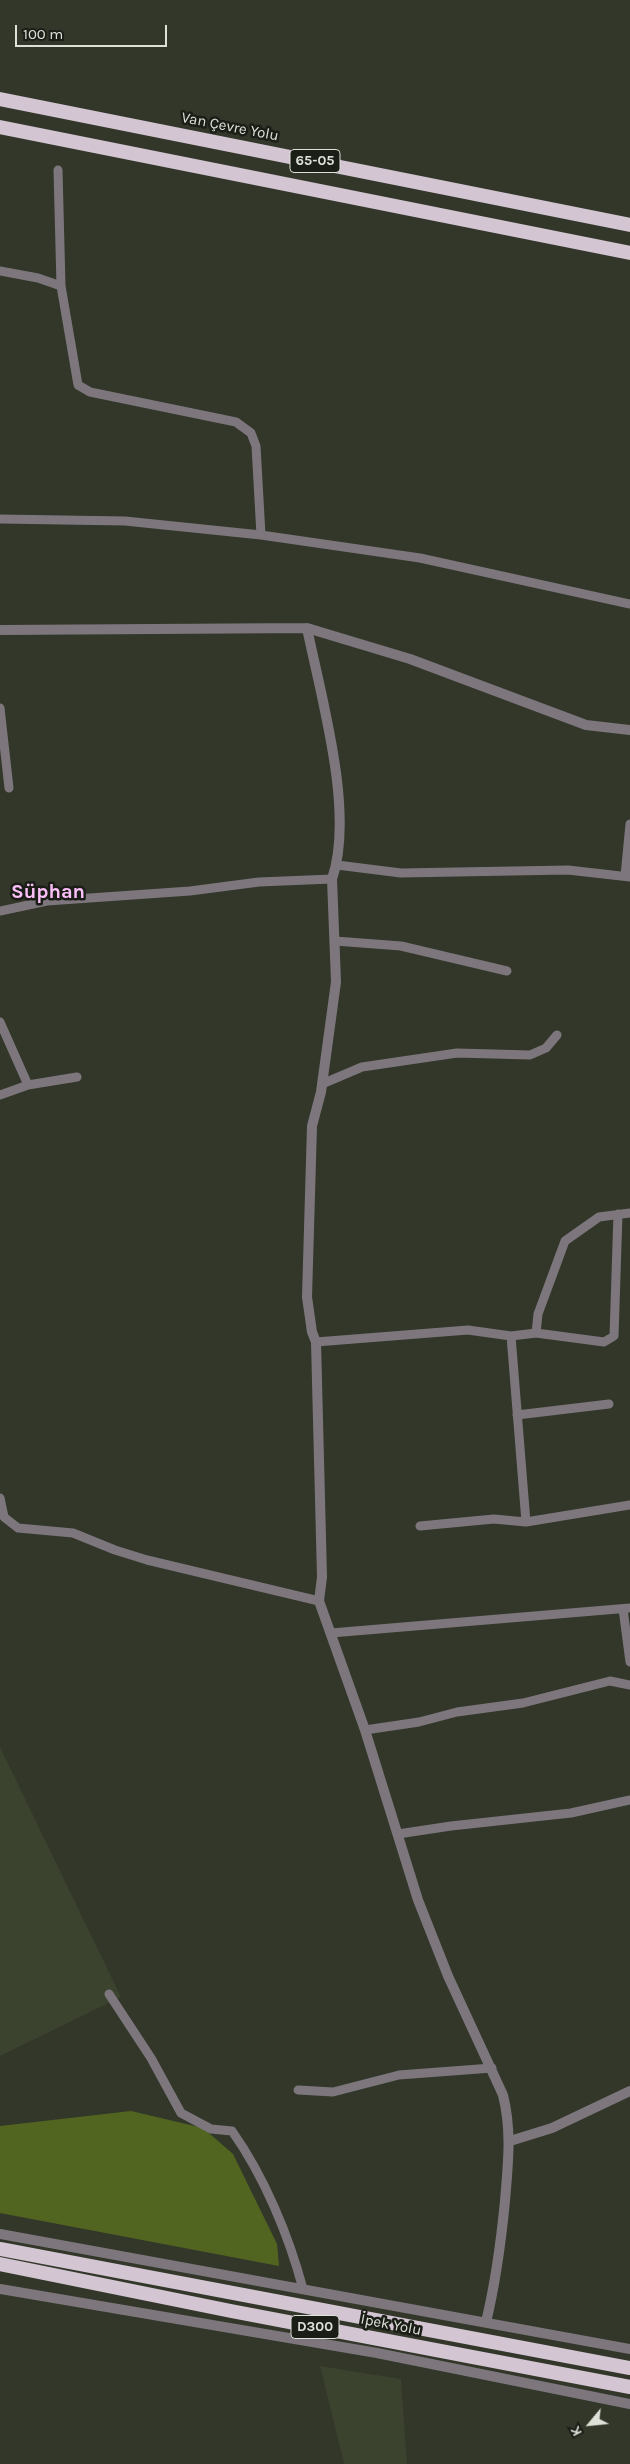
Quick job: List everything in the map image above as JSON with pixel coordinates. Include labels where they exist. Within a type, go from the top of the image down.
[{"type":"highway","name":"Van Çevre Yolu","points":[[0,99],[630,226]]},
{"type":"highway","name":"65-05","points":[[0,127],[630,253]]},
{"type":"highway","name":"İpek Yolu","points":[[0,2249],[630,2368]]},
{"type":"highway","name":"İpek Yolu","points":[[0,2264],[231,2311],[630,2387]]},
{"type":"highway","points":[[0,2272],[231,2311]]},
{"type":"street","points":[[58,170],[61,286],[78,385],[90,392],[236,422],[251,433],[256,446],[260,535]]},
{"type":"street","points":[[0,270],[61,286]]},
{"type":"street","points":[[0,519],[125,521],[260,535],[420,558],[630,604]]},
{"type":"street","points":[[307,628],[333,760],[340,814],[337,865],[332,879],[336,982],[322,1084],[312,1126],[307,1297],[312,1332],[316,1342],[322,1577],[319,1602],[366,1730],[422,1908],[448,1976],[503,2095],[510,2141],[499,2261],[486,2322]]},
{"type":"street","points":[[0,630],[307,628],[410,659],[586,725],[630,730]]},
{"type":"street","points":[[0,708],[9,788]]},
{"type":"street","points":[[337,865],[401,874],[568,870],[628,876],[630,824]]},
{"type":"street","points":[[0,911],[48,901],[190,891],[259,882],[332,879]]},
{"type":"street","points":[[335,941],[401,946],[507,971]]},
{"type":"street","points":[[0,1022],[18,1058],[28,1085]]},
{"type":"street","points":[[322,1084],[362,1068],[457,1053],[530,1054],[546,1048],[557,1035]]},
{"type":"street","points":[[0,1095],[28,1085],[77,1077]]},
{"type":"street","points":[[536,1333],[538,1314],[566,1242],[599,1217],[630,1213]]},
{"type":"street","points":[[316,1342],[468,1330],[511,1336],[536,1333],[604,1342],[614,1336],[618,1214]]},
{"type":"street","points":[[511,1336],[526,1522]]},
{"type":"street","points":[[517,1415],[609,1404]]},
{"type":"street","points":[[0,1498],[4,1516],[18,1528],[73,1533],[115,1550],[147,1560],[319,1602]]},
{"type":"street","points":[[420,1526],[494,1520],[526,1522],[630,1505]]},
{"type":"street","points":[[331,1634],[626,1609],[630,1662]]},
{"type":"street","points":[[366,1730],[419,1722],[457,1712],[524,1703],[610,1681],[630,1685]]},
{"type":"street","points":[[398,1834],[571,1813],[630,1800]]},
{"type":"street","points":[[109,1994],[151,2058],[181,2114],[211,2129],[232,2131],[251,2158],[295,2258],[303,2289]]},
{"type":"street","points":[[298,2090],[333,2092],[399,2074],[492,2068]]},
{"type":"street","points":[[510,2141],[552,2128],[630,2091]]},
{"type":"street","points":[[0,2234],[630,2349]]},
{"type":"street","points":[[0,2289],[377,2353],[630,2404]]},
{"type":"shaded area","points":[[0,1747],[121,1997],[0,2056]]},
{"type":"shaded area","points":[[320,2366],[401,2379],[407,2464],[344,2464]]},
{"type":"green space","points":[[131,2111],[203,2128],[233,2154],[277,2244],[279,2266],[0,2213],[0,2126]]},
{"type":"district","name":"Süphan","points":[[48,892]]}]
